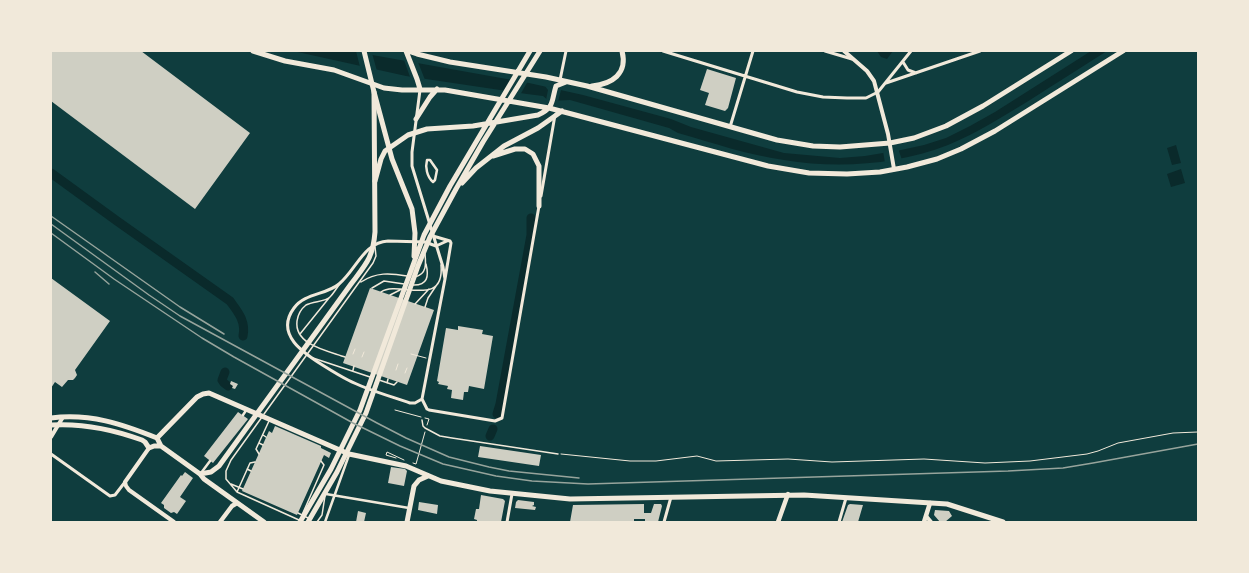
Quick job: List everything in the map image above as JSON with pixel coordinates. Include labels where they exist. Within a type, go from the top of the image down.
[{"type":"main road","points":[[253,51],[285,61],[334,70],[373,84],[393,89],[437,89],[551,106],[556,110],[768,166],[809,173],[847,174],[894,169],[937,159],[961,149],[984,137],[1124,51]]},
{"type":"main road","points":[[200,474],[215,470],[237,446],[369,260],[374,245],[374,92],[364,51]]},
{"type":"main road","points":[[407,51],[418,79],[420,89]]},
{"type":"main road","points":[[407,51],[450,62],[588,86],[777,140],[813,146],[840,147],[890,146],[930,133],[964,118],[1071,51]]},
{"type":"main road","points":[[299,521],[331,470],[360,410],[424,235],[447,191],[530,51]]},
{"type":"main road","points":[[310,521],[337,472],[366,412],[424,252],[456,189],[540,51]]},
{"type":"main road","points":[[588,86],[608,83],[617,76],[622,67],[624,56],[622,51]]},
{"type":"main road","points":[[375,182],[381,159],[388,148],[402,138],[414,132],[427,129],[473,126],[534,117],[551,106],[558,85],[567,82]]},
{"type":"main road","points":[[416,119],[437,89]]},
{"type":"main road","points":[[374,92],[388,148],[410,202],[414,216],[415,240],[413,263]]},
{"type":"main road","points":[[456,189],[488,158],[513,140],[538,128],[562,111]]},
{"type":"main road","points":[[488,158],[510,150],[525,149],[533,154],[539,166],[539,206]]},
{"type":"main road","points":[[142,440],[157,438],[196,398],[206,393],[213,394],[349,454],[405,466],[448,483],[512,494],[570,499],[788,494],[951,505],[1003,522]]},
{"type":"main road","points":[[51,418],[90,418],[108,421],[128,426],[157,438],[161,446],[264,522]]},
{"type":"main road","points":[[51,425],[73,424],[98,427],[142,440],[146,442],[149,448],[161,446]]},
{"type":"main road","points":[[407,522],[414,486],[419,480],[428,476]]},
{"type":"main road","points":[[778,522],[788,494]]},
{"type":"main road","points":[[220,522],[232,506],[238,503]]},
{"type":"main road","points":[[924,522],[930,503]]},
{"type":"street","points":[[560,80],[566,51]]},
{"type":"street","points":[[663,51],[797,92],[823,97],[863,98],[878,92],[911,51]]},
{"type":"street","points":[[730,127],[753,51]]},
{"type":"street","points":[[825,51],[855,60]]},
{"type":"street","points":[[844,51],[872,76],[878,92],[894,169]]},
{"type":"street","points":[[886,83],[980,51]]},
{"type":"street","points":[[903,62],[910,72],[917,73]]},
{"type":"street","points":[[420,89],[414,132],[412,166],[444,270],[445,279]]},
{"type":"street","points":[[433,236],[448,240],[451,243],[422,399],[429,410],[495,421],[502,418],[556,110]]},
{"type":"street","points":[[427,160],[430,160],[437,170],[435,180],[433,182],[427,170],[427,160]]},
{"type":"street","points":[[425,210],[425,242]]},
{"type":"street","points":[[422,399],[415,403],[410,403],[348,380],[309,356],[295,344],[290,334],[288,323],[292,312],[299,303],[334,288],[342,282],[367,251],[374,245],[383,241],[388,241],[425,242],[436,246],[448,240]]},
{"type":"street","points":[[243,415],[247,409]]},
{"type":"street","points":[[51,437],[63,418]]},
{"type":"street","points":[[51,454],[112,496],[125,482],[149,448]]},
{"type":"street","points":[[325,522],[349,454]]},
{"type":"street","points":[[200,474],[210,461]]},
{"type":"street","points":[[125,482],[128,489],[174,522]]},
{"type":"street","points":[[326,494],[410,508]]},
{"type":"street","points":[[507,522],[512,494]]},
{"type":"street","points":[[664,522],[671,497]]},
{"type":"street","points":[[839,522],[846,498]]},
{"type":"street","points":[[926,516],[931,522]]},
{"type":"lane","points":[[372,288],[384,281],[419,285],[425,281],[428,274],[425,242]]},
{"type":"lane","points":[[321,461],[324,465],[299,521],[237,492],[229,483],[226,476],[226,469],[237,446],[360,283],[375,259],[376,252],[374,245]]},
{"type":"lane","points":[[425,307],[428,298],[437,284],[441,272],[441,260]]},
{"type":"lane","points":[[360,283],[370,277],[383,273],[414,277],[418,276],[422,273],[426,264]]},
{"type":"lane","points":[[300,334],[342,282]]},
{"type":"lane","points":[[416,304],[431,288],[437,284]]},
{"type":"lane","points":[[381,292],[389,288],[417,291],[431,288]]},
{"type":"lane","points":[[390,295],[401,290]]},
{"type":"lane","points":[[329,298],[312,302],[302,309],[297,321],[298,329],[303,338],[312,346],[345,357]]},
{"type":"lane","points":[[309,356],[387,383],[394,385],[397,382]]},
{"type":"lane","points":[[353,370],[354,366]]},
{"type":"lane","points":[[362,374],[363,370]]},
{"type":"lane","points":[[387,383],[388,379]]},
{"type":"lane","points":[[258,453],[256,449],[270,419]]},
{"type":"lane","points":[[422,420],[424,428],[445,437],[558,454]]},
{"type":"lane","points":[[259,443],[263,445]]},
{"type":"lane","points":[[317,522],[323,512],[331,467],[337,460],[349,454]]},
{"type":"lane","points":[[237,492],[250,463],[253,461],[255,462]]},
{"type":"lane","points":[[247,469],[251,471]]},
{"type":"lane","points":[[243,478],[247,480]]},
{"type":"lane","points":[[229,483],[243,489]]},
{"type":"lane","points":[[310,486],[314,488]]},
{"type":"lane","points":[[306,495],[310,497]]},
{"type":"lane","points":[[302,504],[306,506]]},
{"type":"lane","points":[[298,513],[310,521]]},
{"type":"path","points":[[353,354],[355,349]]},
{"type":"path","points":[[362,357],[364,352]]},
{"type":"path","points":[[411,354],[426,358]]},
{"type":"path","points":[[396,370],[398,364]]},
{"type":"path","points":[[405,373],[407,368]]},
{"type":"path","points":[[395,410],[429,419],[416,464],[386,455],[387,452],[404,460]]},
{"type":"path","points":[[558,454],[630,461],[656,461],[697,456],[716,461],[788,459],[832,462],[924,459],[986,463],[1030,461],[1087,454],[1122,442],[1173,433],[1198,432]]},
{"type":"water","points":[[293,51],[350,51],[529,83],[583,95],[671,119],[691,127],[784,153],[840,158],[865,156],[901,150],[946,138],[995,112],[1091,51],[1107,51],[1000,118],[948,145],[928,152],[887,161],[825,164],[804,163],[744,152],[678,133],[669,128],[570,100],[549,101],[543,96],[406,76]]},
{"type":"water","points":[[877,51],[893,51],[887,59],[881,57]]},
{"type":"water","points":[[1176,145],[1181,163],[1172,165],[1167,148]]},
{"type":"water","points":[[1181,169],[1185,183],[1171,187],[1167,174]]},
{"type":"pier","points":[[356,51],[372,53],[377,71],[360,67]]},
{"type":"pier","points":[[404,60],[418,62],[425,80],[410,77]]},
{"type":"pier","points":[[511,78],[528,81],[520,95],[503,92]]},
{"type":"pier","points":[[545,86],[563,89],[561,90],[558,102],[549,103],[545,101],[548,90]]},
{"type":"pier","points":[[901,148],[899,151],[902,160],[885,163],[883,151]]},
{"type":"building","points":[[51,51],[141,51],[250,133],[195,209],[51,101]]},
{"type":"building","points":[[707,69],[736,78],[728,108],[725,111],[705,105],[709,93],[700,90]]},
{"type":"building","points":[[51,278],[110,321],[75,370],[77,375],[75,378],[73,380],[68,380],[62,387],[55,382],[51,388]]},
{"type":"building","points":[[370,288],[434,310],[407,385],[343,363]]},
{"type":"building","points":[[458,326],[483,330],[482,334],[493,336],[484,389],[469,386],[468,392],[464,392],[463,400],[451,398],[452,390],[447,389],[448,386],[438,384],[439,382],[437,381],[446,328],[458,330]]},
{"type":"building","points":[[231,381],[238,384],[235,389],[232,388],[233,386],[230,384]]},
{"type":"building","points":[[238,412],[248,419],[213,463],[204,456]]},
{"type":"building","points":[[275,426],[321,446],[321,448],[331,453],[329,458],[324,455],[297,515],[242,491],[269,431],[272,433]]},
{"type":"building","points":[[480,446],[541,455],[539,466],[478,457]]},
{"type":"building","points":[[391,467],[405,469],[407,471],[404,486],[388,483]]},
{"type":"building","points":[[185,472],[193,478],[180,497],[186,501],[177,514],[174,512],[171,513],[164,508],[164,505],[161,503],[181,475],[182,476]]},
{"type":"building","points":[[481,495],[503,499],[505,501],[501,522],[477,522],[477,520],[474,519],[476,509],[479,509]]},
{"type":"building","points":[[518,500],[534,502],[534,505],[532,506],[536,507],[535,510],[515,508]]},
{"type":"building","points":[[419,502],[438,505],[437,514],[418,510]]},
{"type":"building","points":[[644,504],[644,513],[651,513],[654,504],[661,504],[662,506],[658,522],[645,522],[645,519],[634,519],[634,522],[570,522],[573,505]]},
{"type":"building","points":[[848,505],[863,505],[858,522],[842,522]]},
{"type":"building","points":[[935,510],[949,511],[952,516],[945,522],[940,522],[934,515]]},
{"type":"building","points":[[358,511],[366,513],[364,522],[356,522]]},
{"type":"waterway","points":[[51,173],[230,301],[242,321],[244,331],[243,336]]},
{"type":"waterway","points":[[497,414],[531,235],[531,218]]},
{"type":"waterway","points":[[225,372],[222,380],[228,386]]},
{"type":"waterway","points":[[490,436],[493,429]]},
{"type":"railway","points":[[51,216],[180,307],[224,334]]},
{"type":"railway","points":[[51,224],[180,316],[406,438],[449,457],[489,467],[509,471],[579,478]]},
{"type":"railway","points":[[51,233],[114,279],[202,338],[353,423],[400,446],[443,464],[496,476],[532,481],[588,484],[1008,471],[1063,468],[1198,444]]},
{"type":"railway","points":[[95,272],[109,284]]}]
